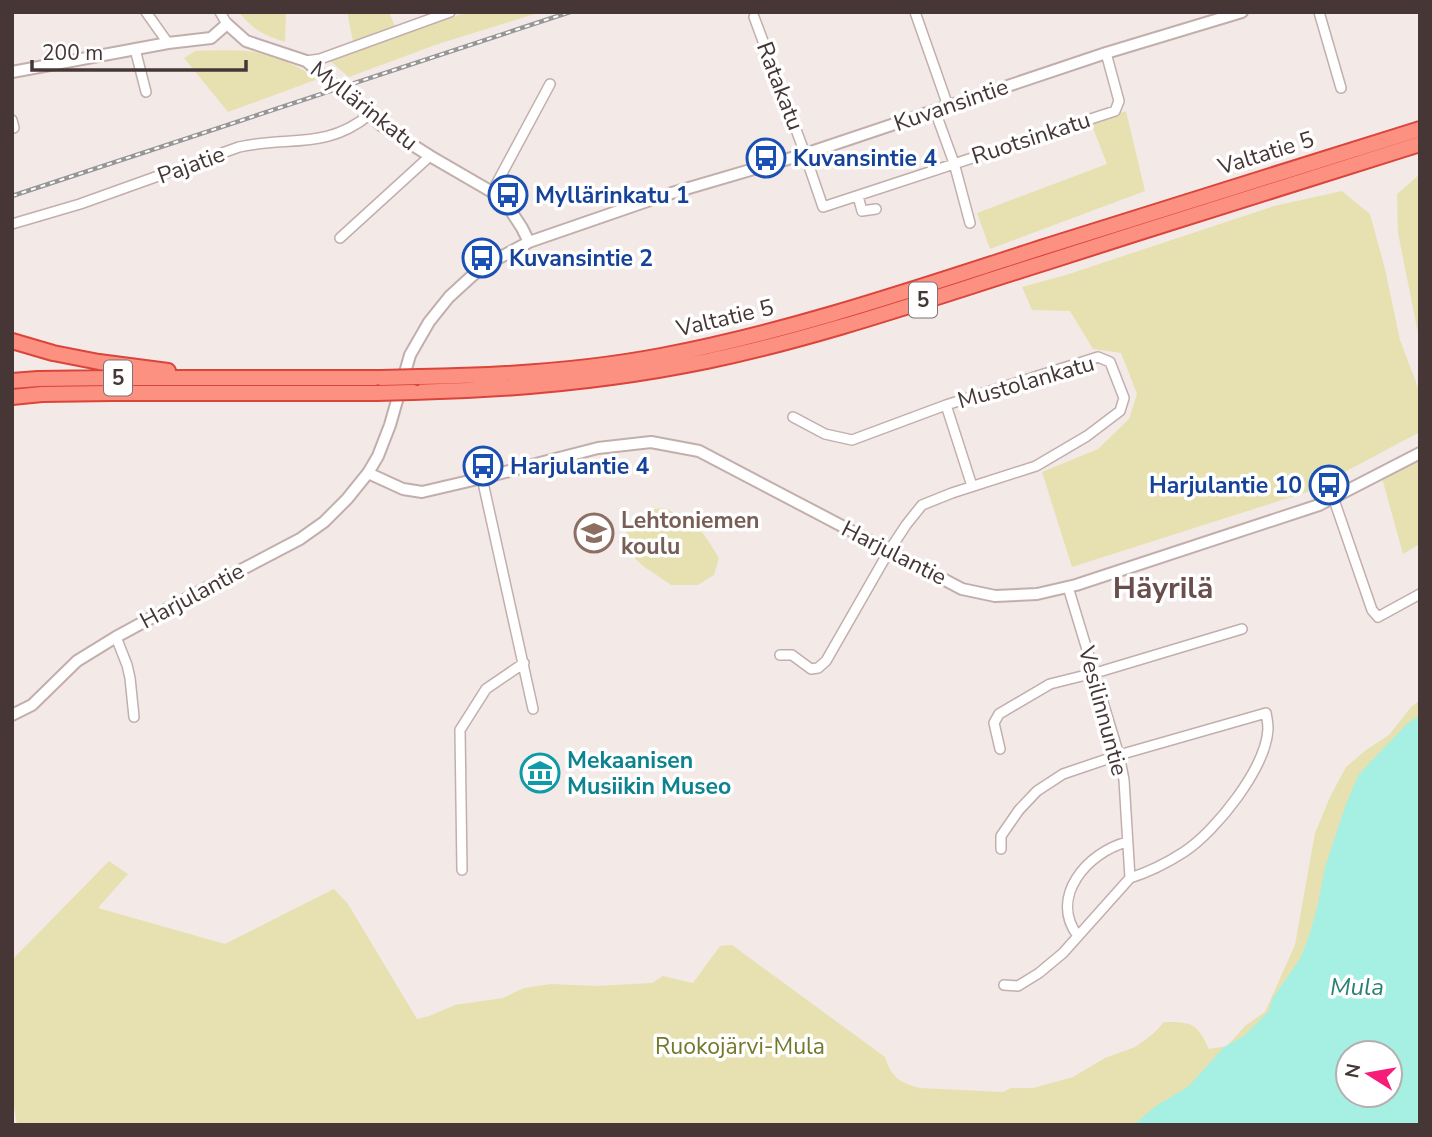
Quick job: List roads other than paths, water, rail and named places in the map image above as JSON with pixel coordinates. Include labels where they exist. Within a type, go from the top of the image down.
[{"type":"highway","name":"Valtatie 5","points":[[12,397],[379,385],[419,377],[516,373],[670,354],[773,331],[1420,129]]},
{"type":"highway","name":"Valtatie 5","points":[[12,381],[225,379],[379,385],[413,392],[562,384],[652,371],[756,350],[825,331],[1420,144]]},
{"type":"highway","points":[[12,341],[99,362],[225,379]]},
{"type":"street","points":[[146,12],[168,43]]},
{"type":"street","name":"Myllärinkatu","points":[[220,12],[227,24],[246,41],[306,61],[381,124],[492,192],[509,208],[529,242]]},
{"type":"street","points":[[306,61],[320,59],[450,12]]},
{"type":"street","points":[[915,12],[947,106]]},
{"type":"street","name":"Kuvansintie","points":[[390,425],[410,355],[429,322],[449,297],[473,275],[529,242],[665,195],[805,154],[1217,16],[1242,12]]},
{"type":"street","points":[[1319,12],[1341,88]]},
{"type":"street","name":"Ratakatu","points":[[754,17],[805,154]]},
{"type":"street","points":[[12,72],[168,43],[211,38],[227,24]]},
{"type":"street","points":[[135,50],[146,92]]},
{"type":"street","name":"Ruotsinkatu","points":[[805,154],[823,206],[1115,111],[1119,101],[1106,53]]},
{"type":"street","points":[[492,192],[550,84]]},
{"type":"street","points":[[935,111],[954,163],[970,223]]},
{"type":"street","name":"Pajatie","points":[[12,224],[80,204],[239,147],[327,137],[346,130],[369,115]]},
{"type":"street","points":[[340,238],[430,156]]},
{"type":"street","points":[[858,196],[862,211],[876,209]]},
{"type":"street","name":"Mustolankatu","points":[[780,655],[792,655],[811,668],[826,661],[889,551],[922,505],[1035,466],[1087,436],[1120,411],[1124,398],[1110,362],[1098,357],[946,405],[852,440],[825,435],[793,417]]},
{"type":"street","points":[[946,405],[972,486]]},
{"type":"street","name":"Harjulantie","points":[[12,715],[32,705],[77,661],[198,592],[300,539],[324,522],[368,473],[390,425]]},
{"type":"street","name":"Harjulantie","points":[[368,473],[403,489],[422,492],[598,448],[651,442],[699,451],[962,589],[995,596],[1037,594],[1068,587],[1319,505],[1420,453]]},
{"type":"street","points":[[482,478],[533,709]]},
{"type":"street","points":[[1333,497],[1372,610],[1378,617],[1420,594]]},
{"type":"street","name":"Vesilinnuntie","points":[[1068,587],[1119,755],[1124,780],[1130,878]]},
{"type":"street","points":[[1000,748],[994,723],[999,714],[1050,684],[1242,629]]},
{"type":"street","points":[[116,638],[130,678],[134,717]]},
{"type":"street","points":[[462,870],[460,730],[486,689],[524,663]]},
{"type":"street","points":[[1001,849],[1001,836],[1019,810],[1037,792],[1063,774],[1266,713],[1268,730],[1251,776],[1220,819],[1204,836],[1163,865],[1130,878],[1063,953],[1039,973],[1018,986],[1004,985]]},
{"type":"street","points":[[1078,936],[1071,927],[1068,913],[1069,895],[1074,882],[1093,858],[1114,845],[1127,842]]},
{"type":"water","name":"Mula","points":[[1420,715],[1420,1125],[1133,1125],[1156,1106],[1189,1086],[1224,1047],[1244,1036],[1269,1011],[1272,999],[1300,959],[1309,936],[1325,867],[1359,774],[1407,724]]},
{"type":"railway","points":[[12,196],[570,12]]},
{"type":"place","name":"Kuvansintie 4","points":[[766,158]]},
{"type":"place","name":"Myllärinkatu 1","points":[[508,195]]},
{"type":"place","name":"Kuvansintie 2","points":[[482,258]]},
{"type":"place","name":"Harjulantie 4","points":[[483,466]]},
{"type":"place","name":"Harjulantie 10","points":[[1329,485]]},
{"type":"place","name":"Lehtoniemen koulu","points":[[594,533]]},
{"type":"place","name":"Mekaanisen Musiikin Museo","points":[[540,773]]},
{"type":"district","name":"Häyrilä","points":[[1163,588]]},
{"type":"park label","name":"Ruokojärvi-Mula","points":[[740,1046]]}]
